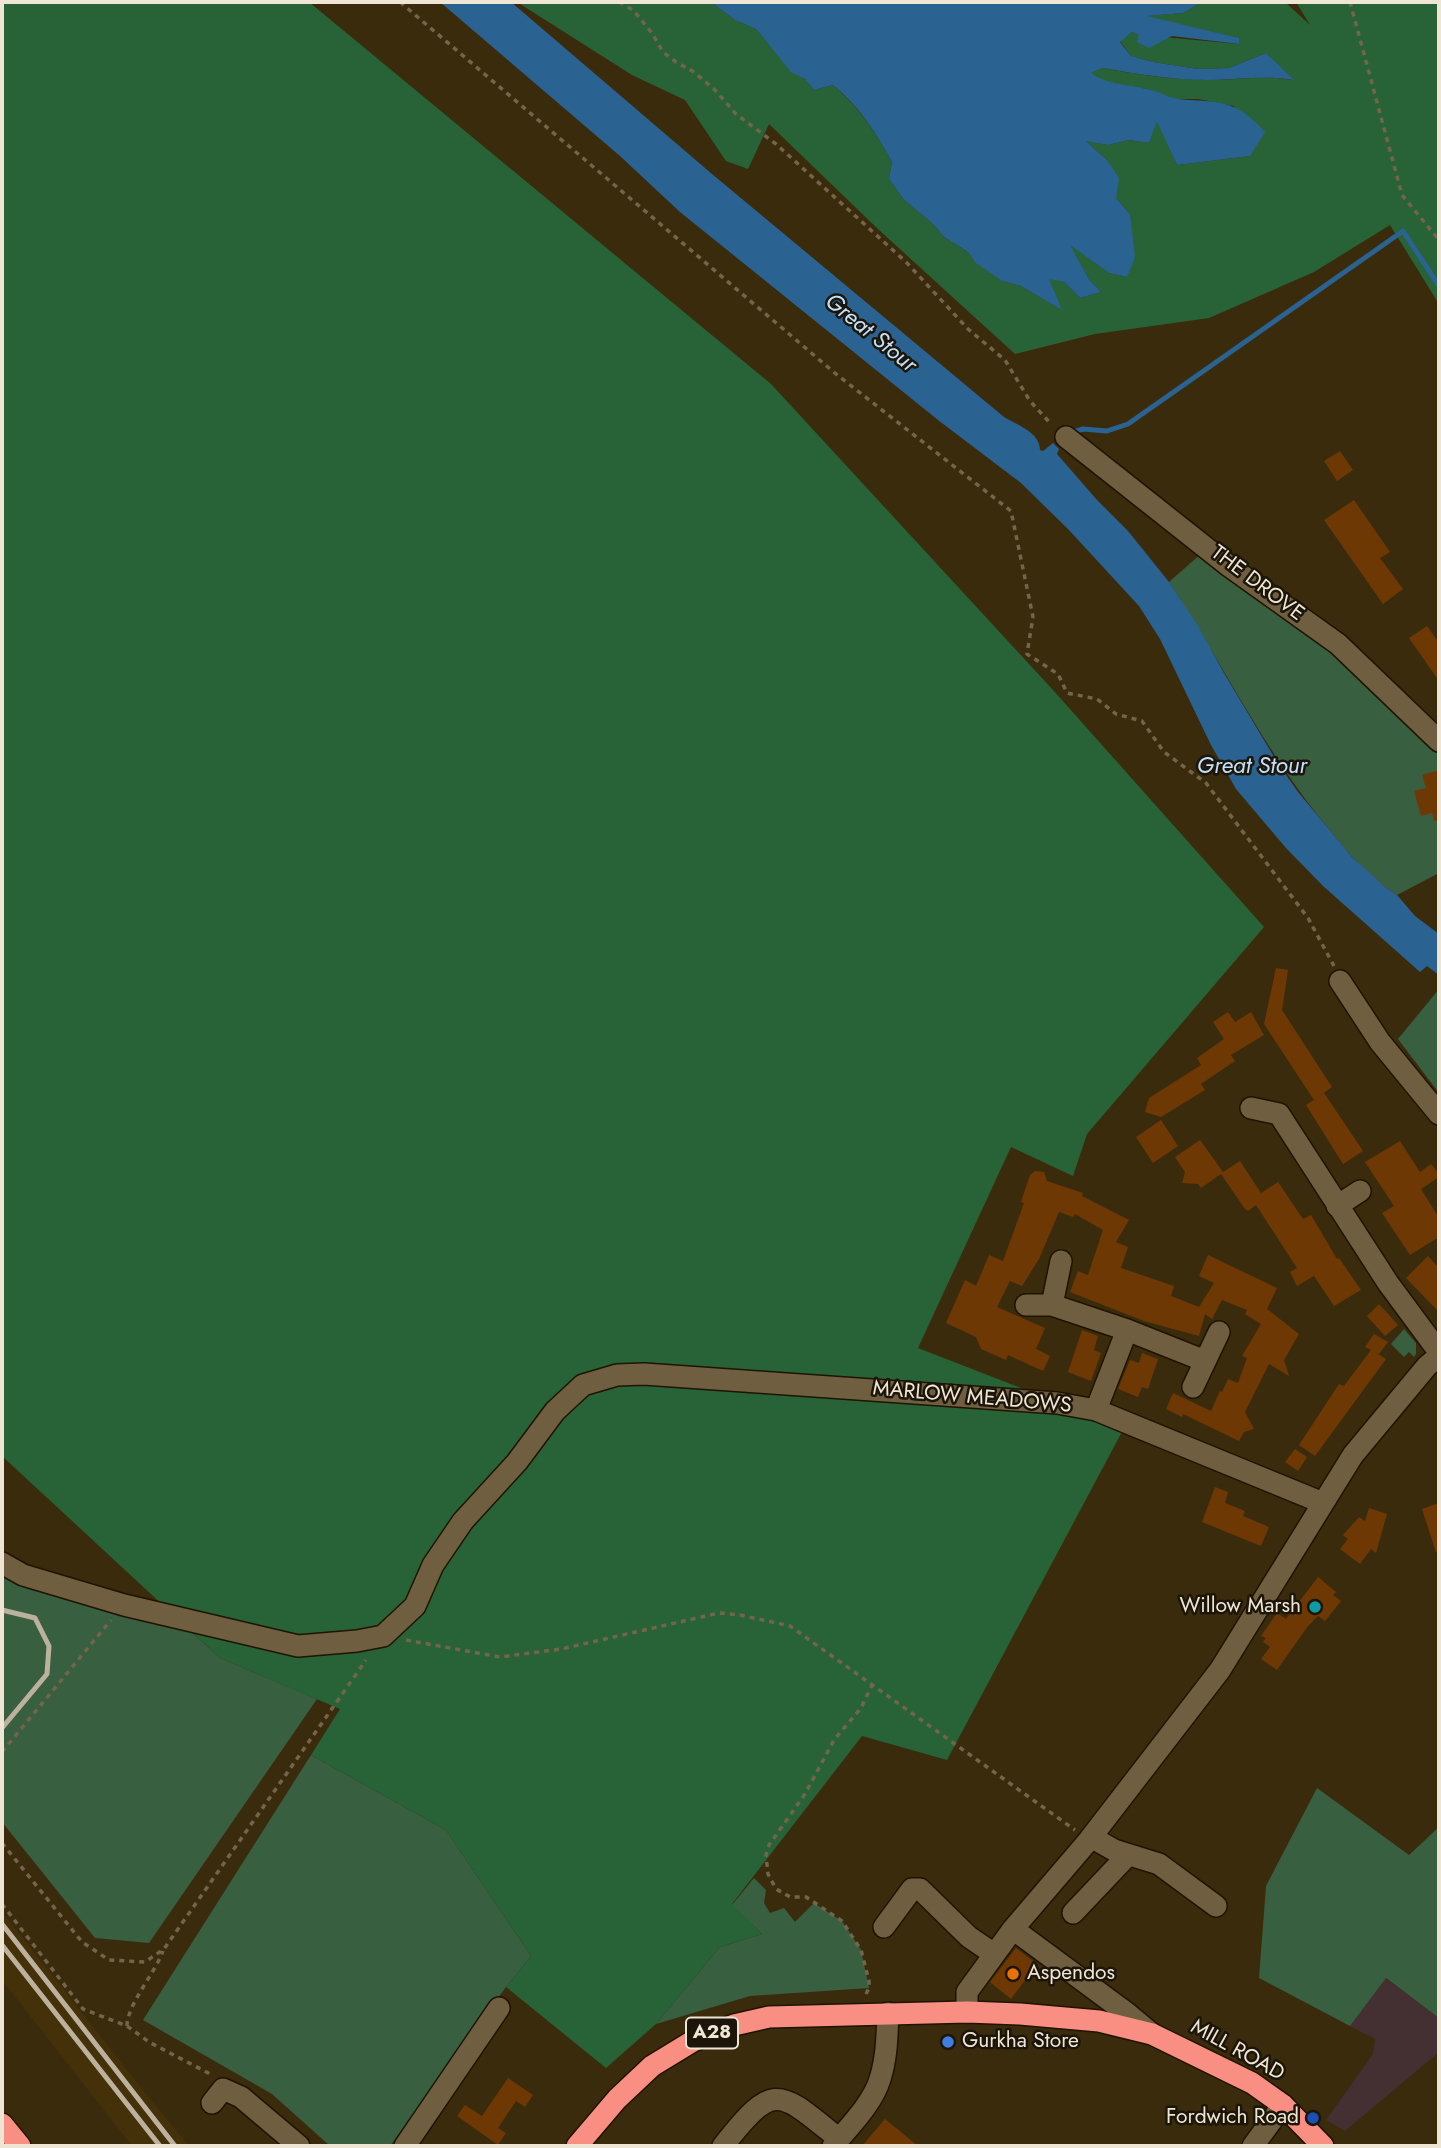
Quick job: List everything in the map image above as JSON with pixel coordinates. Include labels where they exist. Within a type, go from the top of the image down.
[{"type":"highway","name":"A28","points":[[577,2146],[626,2090],[652,2066],[693,2041],[734,2025],[769,2017],[967,2012],[1020,2014],[1099,2021],[1152,2034]]},
{"type":"highway","name":"MILL ROAD","points":[[1152,2034],[1223,2068],[1283,2105],[1323,2146]]},
{"type":"highway","points":[[2,2124],[19,2146]]},
{"type":"street","name":"THE DROVE","points":[[1066,437],[1229,566],[1338,644],[1439,741]]},
{"type":"street","points":[[1340,981],[1380,1042],[1439,1114]]},
{"type":"street","points":[[967,2012],[967,1992],[994,1954],[1090,1838],[1220,1670],[1353,1455],[1439,1354],[1388,1283],[1279,1114],[1251,1108]]},
{"type":"street","points":[[1337,1206],[1360,1191]]},
{"type":"street","points":[[1052,1305],[1061,1261]]},
{"type":"street","points":[[1026,1305],[1052,1305],[1127,1330],[1205,1361]]},
{"type":"street","points":[[1096,1409],[1127,1330]]},
{"type":"street","points":[[1193,1387],[1219,1332]]},
{"type":"street","name":"MARLOW MEADOWS","points":[[383,1636],[415,1606],[433,1565],[463,1521],[517,1462],[555,1411],[583,1385],[617,1376],[644,1374],[1057,1403],[1096,1409],[1323,1503]]},
{"type":"street","points":[[2,1563],[23,1575],[124,1605],[298,1646],[383,1636]]},
{"type":"street","points":[[1090,1838],[1114,1850],[1159,1864],[1216,1906]]},
{"type":"street","points":[[1073,1913],[1128,1855]]},
{"type":"street","points":[[884,1927],[912,1889],[916,1888],[969,1937],[994,1954]]},
{"type":"street","points":[[1013,1929],[1152,2034]]},
{"type":"street","points":[[407,2146],[499,2008]]},
{"type":"street","points":[[723,2146],[746,2117],[766,2100],[778,2099],[793,2103],[836,2143],[867,2103],[880,2081],[887,2048],[888,2013]]},
{"type":"street","points":[[212,2103],[223,2089],[241,2097],[299,2146]]},
{"type":"street","points":[[1253,2146],[1283,2105]]},
{"type":"path","points":[[400,2],[836,374],[1011,511],[1033,617],[1027,654],[1058,674],[1067,694],[1097,699],[1116,714],[1142,721],[1164,752],[1206,783],[1308,918],[1340,981]]},
{"type":"path","points":[[618,2],[632,10],[652,33],[663,52],[694,72],[720,95],[736,114],[776,144],[906,262],[968,329],[1005,359],[1030,401],[1066,437]]},
{"type":"path","points":[[1350,2],[1402,195],[1439,240]]},
{"type":"path","points":[[2,1752],[124,1605]]},
{"type":"path","points":[[127,2026],[127,2016],[157,1968],[164,1949],[383,1636],[500,1657],[561,1649],[719,1613],[790,1626],[1090,1838]]},
{"type":"path","points":[[855,2015],[869,1988],[861,1950],[842,1921],[806,1897],[790,1897],[776,1889],[768,1874],[765,1855],[769,1844],[805,1794],[834,1740],[861,1709],[872,1685]]},
{"type":"path","points":[[2,1843],[82,1942],[109,1960],[145,1962],[164,1949]]},
{"type":"path","points":[[2,1904],[83,2009],[127,2026],[149,2042],[214,2076]]},
{"type":"shaded area","points":[[2,1912],[189,2146],[132,2146],[2,1980]]},
{"type":"shaded area","points":[[1385,1978],[1439,2018],[1439,2052],[1345,2131],[1326,2120],[1373,2054],[1375,2039],[1350,2026]]},
{"type":"green space","points":[[2,2],[309,2],[771,384],[1053,690],[1264,927],[1087,1134],[1073,1176],[1011,1147],[918,1348],[1124,1428],[947,1760],[862,1736],[732,1904],[762,1934],[720,1947],[656,2024],[606,2068],[506,1987],[531,1956],[446,1830],[311,1755],[340,1709],[220,1658],[2,1456]]},
{"type":"green space","points":[[517,2],[711,2],[735,20],[756,29],[791,71],[805,79],[814,90],[833,85],[851,102],[892,162],[889,179],[904,200],[944,237],[968,252],[977,263],[1002,281],[1021,286],[1061,309],[1048,278],[1064,282],[1080,298],[1101,292],[1089,279],[1069,244],[1109,273],[1127,277],[1130,214],[1116,198],[1107,160],[1085,140],[1108,145],[1129,140],[1149,143],[1157,121],[1177,165],[1250,156],[1234,106],[1198,99],[1176,99],[1147,89],[1106,82],[1090,73],[1103,68],[1184,79],[1292,80],[1266,53],[1229,68],[1198,69],[1131,56],[1120,41],[1132,32],[1239,44],[1238,38],[1144,16],[1183,13],[1202,2],[1285,2],[1310,25],[1296,2],[1439,2],[1439,304],[1390,225],[1314,272],[1209,318],[1095,334],[1015,354],[879,230],[769,124],[748,169],[726,161],[685,100],[632,75]]},
{"type":"green space","points":[[1202,553],[1325,646],[1439,746],[1439,873],[1397,895],[1377,881],[1360,864],[1305,799],[1264,738],[1169,582]]},
{"type":"green space","points":[[1439,989],[1439,1093],[1398,1039]]},
{"type":"green space","points":[[1404,1329],[1416,1343],[1414,1357],[1409,1352],[1404,1357],[1391,1344]]},
{"type":"green space","points":[[2,1570],[161,1604],[220,1658],[317,1699],[149,1943],[95,1938],[2,1822]]},
{"type":"green space","points":[[311,1755],[446,1830],[531,1956],[390,2146],[330,2146],[272,2094],[143,2020]]},
{"type":"green space","points":[[1317,1788],[1409,1855],[1439,1827],[1439,2018],[1386,1978],[1350,2026],[1259,1978],[1266,1886]]},
{"type":"green space","points":[[754,1878],[766,1890],[764,1903],[770,1913],[784,1908],[795,1922],[814,1903],[842,1921],[861,1950],[869,1988],[750,1996],[656,2024],[720,1947],[762,1934],[732,1905]]},
{"type":"water","name":"Great Stour","points":[[440,2],[511,2],[712,174],[1004,417],[1032,434],[1040,450],[1043,451],[1053,443],[1059,449],[1057,454],[1128,531],[1169,582],[1198,626],[1277,762],[1298,792],[1352,857],[1397,895],[1415,916],[1439,934],[1439,975],[1427,966],[1420,972],[1323,886],[1286,848],[1236,789],[1211,745],[1160,639],[1139,606],[1021,483],[938,420],[680,212],[620,156]]},
{"type":"water","points":[[711,2],[1202,2],[1183,13],[1147,16],[1239,38],[1239,44],[1172,36],[1149,48],[1137,42],[1139,35],[1132,32],[1120,42],[1131,56],[1198,69],[1229,68],[1266,53],[1294,80],[1181,79],[1103,68],[1091,73],[1111,82],[1178,99],[1226,104],[1244,113],[1265,132],[1250,156],[1177,165],[1157,122],[1149,143],[1129,140],[1108,145],[1086,141],[1107,160],[1119,178],[1116,198],[1130,214],[1135,257],[1127,277],[1109,273],[1070,245],[1089,279],[1101,292],[1080,298],[1064,282],[1049,279],[1062,310],[1021,286],[1002,281],[976,263],[968,252],[944,237],[904,200],[889,179],[892,162],[873,130],[851,102],[833,85],[814,90],[805,79],[791,72],[756,29],[735,20]]},
{"type":"building","points":[[1340,451],[1353,470],[1337,481],[1324,461]]},
{"type":"building","points":[[1354,500],[1390,552],[1380,558],[1403,589],[1383,604],[1324,520]]},
{"type":"building","points":[[1427,626],[1439,643],[1439,681],[1409,638]]},
{"type":"building","points":[[1439,770],[1439,820],[1434,821],[1432,813],[1421,816],[1414,791],[1426,788],[1422,775]]},
{"type":"building","points":[[1276,968],[1288,970],[1282,1010],[1332,1087],[1314,1100],[1264,1024]]},
{"type":"building","points":[[1228,1012],[1235,1022],[1251,1012],[1264,1035],[1231,1055],[1235,1061],[1201,1084],[1205,1090],[1161,1117],[1145,1112],[1149,1098],[1201,1065],[1197,1058],[1224,1039],[1213,1022]]},
{"type":"building","points":[[1324,1093],[1363,1151],[1343,1164],[1306,1105]]},
{"type":"building","points":[[1161,1120],[1178,1146],[1153,1163],[1136,1137]]},
{"type":"building","points":[[1200,1140],[1223,1172],[1240,1161],[1261,1193],[1278,1182],[1303,1219],[1311,1215],[1337,1259],[1339,1258],[1361,1290],[1334,1306],[1314,1276],[1297,1286],[1290,1272],[1297,1268],[1256,1205],[1248,1211],[1245,1209],[1221,1174],[1201,1188],[1198,1184],[1182,1183],[1185,1172],[1175,1157]]},
{"type":"building","points":[[1400,1141],[1420,1172],[1431,1164],[1439,1174],[1439,1177],[1421,1189],[1439,1218],[1439,1237],[1410,1255],[1382,1213],[1394,1206],[1365,1162]]},
{"type":"building","points":[[1035,1171],[1044,1172],[1047,1181],[1083,1193],[1082,1196],[1129,1220],[1116,1242],[1128,1247],[1121,1268],[1174,1286],[1171,1296],[1199,1307],[1214,1283],[1199,1276],[1208,1255],[1277,1288],[1267,1309],[1299,1334],[1284,1360],[1289,1376],[1269,1364],[1245,1412],[1254,1429],[1244,1432],[1239,1441],[1183,1414],[1182,1417],[1166,1409],[1173,1393],[1211,1411],[1228,1379],[1238,1383],[1247,1358],[1242,1356],[1261,1324],[1245,1314],[1247,1310],[1222,1300],[1212,1319],[1205,1314],[1199,1336],[1144,1321],[1070,1292],[1078,1271],[1088,1275],[1103,1230],[1075,1214],[1073,1217],[1059,1212],[1039,1259],[1022,1286],[1010,1281],[997,1307],[1045,1328],[1036,1349],[1050,1356],[1043,1371],[1008,1355],[1006,1360],[981,1349],[976,1337],[946,1323],[965,1280],[976,1286],[989,1255],[1003,1261],[1024,1203],[1021,1202],[1030,1175]]},
{"type":"building","points":[[1428,1256],[1439,1268],[1439,1312],[1406,1278]]},
{"type":"building","points":[[1379,1304],[1398,1325],[1385,1336],[1367,1316]]},
{"type":"building","points":[[1082,1330],[1098,1336],[1094,1350],[1101,1353],[1091,1381],[1068,1372]]},
{"type":"building","points":[[1374,1334],[1388,1342],[1379,1354],[1373,1351],[1386,1359],[1315,1456],[1299,1445],[1339,1384],[1344,1386],[1371,1350],[1365,1347]]},
{"type":"building","points":[[1142,1353],[1158,1359],[1148,1389],[1142,1387],[1138,1397],[1118,1389],[1130,1360],[1139,1363]]},
{"type":"building","points":[[1295,1449],[1307,1457],[1298,1471],[1285,1462]]},
{"type":"building","points":[[1215,1487],[1228,1492],[1225,1503],[1245,1511],[1243,1516],[1269,1527],[1261,1546],[1202,1522]]},
{"type":"building","points":[[1439,1503],[1439,1552],[1436,1552],[1422,1509]]},
{"type":"building","points":[[1369,1508],[1387,1514],[1376,1553],[1371,1549],[1360,1564],[1340,1549],[1348,1539],[1343,1535],[1359,1517],[1365,1521]]},
{"type":"building","points":[[1318,1577],[1336,1592],[1333,1595],[1341,1601],[1325,1621],[1318,1616],[1308,1626],[1277,1670],[1261,1659],[1270,1647],[1263,1642],[1266,1638],[1261,1636],[1277,1613],[1286,1619]]},
{"type":"building","name":"Aspendos","points":[[1016,1948],[1037,1964],[1011,1999],[990,1982]]},
{"type":"building","points":[[508,2078],[533,2095],[525,2107],[516,2101],[498,2128],[506,2133],[498,2145],[457,2116],[465,2105],[482,2116]]},
{"type":"building","points":[[885,2119],[918,2146],[862,2146]]},
{"type":"waterway","points":[[1070,433],[1083,429],[1107,431],[1128,424],[1403,231],[1439,286]]},
{"type":"railway","points":[[2,1610],[35,1618],[49,1646],[47,1674],[2,1728]]},
{"type":"railway","points":[[2,1924],[175,2146]]},
{"type":"railway","points":[[2,1945],[160,2146]]},
{"type":"place","name":"Willow Marsh","points":[[1315,1607]]},
{"type":"place","name":"Aspendos","points":[[1013,1974]]},
{"type":"place","name":"Gurkha Store","points":[[948,2042]]},
{"type":"place","name":"Fordwich Road","points":[[1313,2118]]}]
